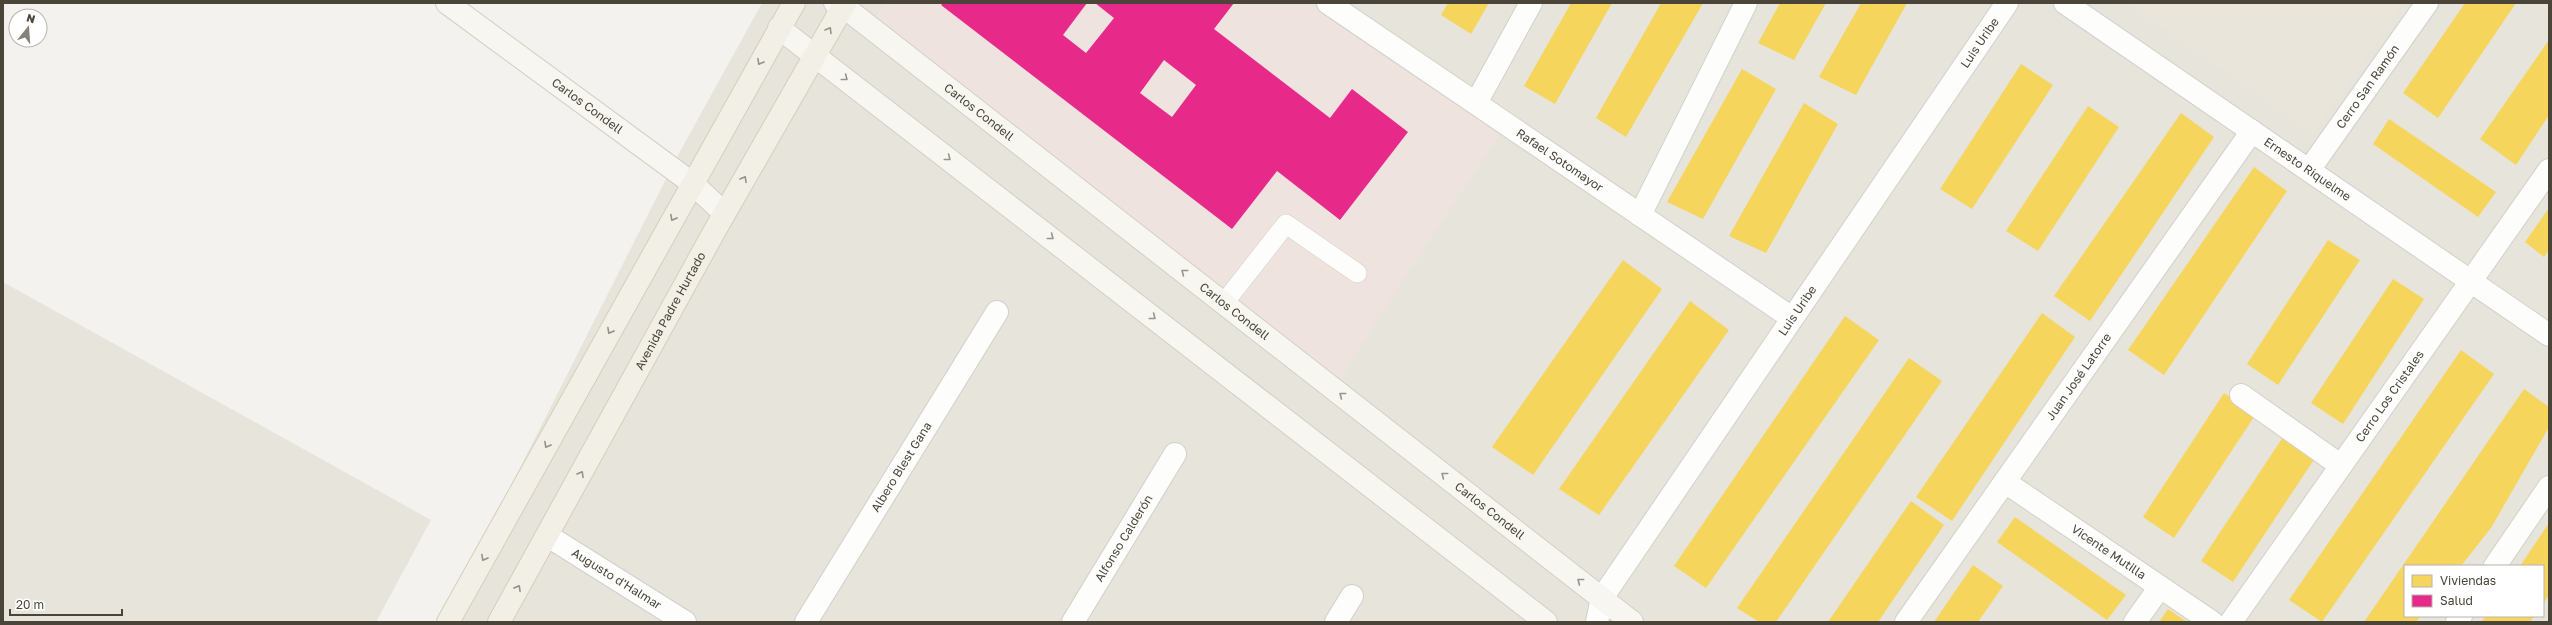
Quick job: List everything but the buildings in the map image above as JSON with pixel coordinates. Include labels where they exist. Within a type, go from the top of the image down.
[{"type":"main road","points":[[448,622],[794,3]]},
{"type":"main road","name":"Avenida Padre Hurtado","points":[[499,622],[548,536],[724,213],[841,4]]},
{"type":"street","name":"Carlos Condell","points":[[447,3],[692,184],[724,213]]},
{"type":"street","name":"Rafael Sotomayor","points":[[1328,3],[1792,318]]},
{"type":"street","points":[[1476,103],[1531,3]]},
{"type":"street","points":[[1640,215],[1746,3]]},
{"type":"street","name":"Luis Uribe","points":[[1597,622],[1602,598],[2007,3]]},
{"type":"street","name":"Ernesto Riquelme","points":[[2065,3],[2549,335]]},
{"type":"street","name":"Cerro San Ramón","points":[[2309,170],[2427,3]]},
{"type":"street","name":"Carlos Condell","points":[[841,4],[1632,622]]},
{"type":"street","points":[[779,28],[1546,622]]},
{"type":"street","name":"Juan José Latorre","points":[[1906,622],[2252,132]]},
{"type":"street","name":"Cerro Los Cristales","points":[[2231,622],[2470,280],[2549,170]]},
{"type":"street","name":"Albero Blest Gana","points":[[806,622],[997,312]]},
{"type":"street","points":[[2241,395],[2340,465]]},
{"type":"street","name":"Alfonso Calderón","points":[[1073,622],[1175,454]]},
{"type":"street","name":"Vicente Mutilla","points":[[2005,482],[2212,622]]},
{"type":"street","points":[[2496,565],[2549,487]]},
{"type":"street","name":"Augusto d'Halmar","points":[[548,536],[685,622]]},
{"type":"street","points":[[2135,622],[2160,587]]},
{"type":"street","points":[[1336,622],[1352,596]]},
{"type":"lane","points":[[1224,303],[1286,224],[1357,272]]},
{"type":"shaded area","points":[[762,3],[2549,3],[2549,622],[442,622],[678,155]]},
{"type":"shaded area","points":[[884,3],[1310,3],[1502,131],[1399,286],[1340,381],[876,17]]},
{"type":"shaded area","points":[[2127,3],[2403,3],[2314,132]]},
{"type":"shaded area","points":[[3,282],[431,520],[376,622],[3,622]]}]
